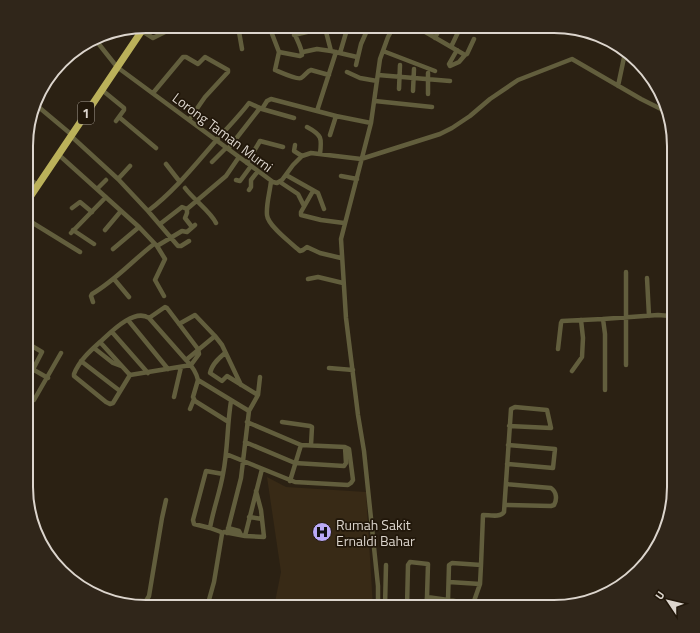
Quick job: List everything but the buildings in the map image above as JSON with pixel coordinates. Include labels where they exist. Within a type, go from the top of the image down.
[{"type":"highway","name":"1","points":[[33,192],[140,33]]},
{"type":"street","points":[[147,33],[153,38],[163,33]]},
{"type":"street","points":[[239,33],[242,49]]},
{"type":"street","points":[[272,33],[279,52],[275,70],[298,79],[302,78],[309,70],[329,75]]},
{"type":"street","points":[[302,52],[294,35],[303,33]]},
{"type":"street","points":[[327,33],[336,52]]},
{"type":"street","points":[[317,111],[336,52],[345,33]]},
{"type":"street","points":[[356,65],[357,57],[366,33]]},
{"type":"street","points":[[378,600],[378,586],[364,452],[346,318],[341,258],[341,239],[371,123],[375,101],[376,82],[383,51],[390,33]]},
{"type":"street","points":[[428,33],[465,54]]},
{"type":"street","points":[[435,38],[438,33]]},
{"type":"street","points":[[451,47],[458,33]]},
{"type":"street","points":[[457,50],[449,64],[450,66],[459,62],[465,54],[467,54],[474,39]]},
{"type":"street","name":"Lorong Taman Murni","points":[[99,44],[117,67],[271,181],[277,183],[280,182],[302,156]]},
{"type":"street","points":[[279,52],[300,56],[302,55],[302,52],[317,49],[357,57]]},
{"type":"street","points":[[383,51],[435,71]]},
{"type":"street","points":[[153,93],[183,57],[186,57],[198,64],[205,57],[228,70],[224,78],[201,102],[189,120]]},
{"type":"street","points":[[618,86],[625,58]]},
{"type":"street","points":[[295,145],[294,151],[302,156],[312,153],[361,159],[440,134],[470,116],[490,99],[518,80],[572,60],[660,108]]},
{"type":"street","points":[[398,89],[400,65]]},
{"type":"street","points":[[413,91],[414,68]]},
{"type":"street","points":[[347,72],[376,82]]},
{"type":"street","points":[[428,73],[428,94]]},
{"type":"street","points":[[378,75],[450,81]]},
{"type":"street","points":[[102,90],[124,108],[116,121]]},
{"type":"street","points":[[212,162],[227,148],[271,99],[336,116],[371,123]]},
{"type":"street","points":[[375,101],[432,108]]},
{"type":"street","points":[[148,211],[158,204],[180,182],[249,103],[261,109],[294,118]]},
{"type":"street","points":[[40,108],[118,179],[180,247],[189,241]]},
{"type":"street","points":[[119,116],[156,148]]},
{"type":"street","points":[[330,135],[336,116]]},
{"type":"street","points":[[307,127],[317,132],[322,140],[320,154]]},
{"type":"street","points":[[236,180],[240,181],[260,141],[283,147]]},
{"type":"street","points":[[59,155],[139,227],[156,245],[165,259],[154,280],[164,296]]},
{"type":"street","points":[[93,302],[91,296],[92,294],[114,280],[139,255],[171,238],[182,230],[187,232],[194,226],[185,218],[187,209],[226,176],[239,157]]},
{"type":"street","points":[[166,164],[180,182]]},
{"type":"street","points":[[118,179],[130,166]]},
{"type":"street","points":[[249,190],[251,187],[251,180],[258,171]]},
{"type":"street","points":[[286,175],[319,196],[324,209]]},
{"type":"street","points":[[341,176],[357,179]]},
{"type":"street","points":[[97,190],[106,180]]},
{"type":"street","points":[[271,181],[267,204],[267,215],[270,222],[300,251],[307,247],[320,253],[341,258]]},
{"type":"street","points":[[33,182],[38,185]]},
{"type":"street","points":[[280,182],[298,194],[304,206]]},
{"type":"street","points":[[185,188],[196,202],[211,215],[216,223]]},
{"type":"street","points":[[313,191],[300,213],[303,216],[344,223]]},
{"type":"street","points":[[94,244],[72,232],[106,197]]},
{"type":"street","points":[[72,208],[80,202],[92,212]]},
{"type":"street","points":[[160,224],[182,207],[187,209]]},
{"type":"street","points":[[105,230],[121,211]]},
{"type":"street","points":[[33,223],[80,252]]},
{"type":"street","points":[[113,249],[139,227]]},
{"type":"street","points":[[626,272],[626,365]]},
{"type":"street","points":[[308,279],[318,277],[343,283]]},
{"type":"street","points":[[647,278],[649,316]]},
{"type":"street","points":[[114,280],[129,297]]},
{"type":"street","points":[[130,375],[191,365],[199,354],[198,348],[167,308],[165,307],[159,310],[149,318]]},
{"type":"street","points":[[130,375],[113,403],[110,404],[74,376],[75,370],[82,361],[100,342],[124,321],[144,315],[149,318],[191,365],[197,374],[198,380],[190,409]]},
{"type":"street","points":[[179,324],[195,315],[215,336],[234,369],[241,385]]},
{"type":"street","points":[[558,349],[561,322],[626,317],[667,316]]},
{"type":"street","points":[[603,319],[605,334],[605,390]]},
{"type":"street","points":[[128,320],[168,369]]},
{"type":"street","points":[[572,372],[582,357],[583,338],[581,320]]},
{"type":"street","points":[[112,332],[148,373]]},
{"type":"street","points":[[186,360],[198,348],[215,336]]},
{"type":"street","points":[[100,342],[130,375]]},
{"type":"street","points":[[33,347],[42,352],[34,370],[48,378]]},
{"type":"street","points":[[94,348],[113,363],[121,366]]},
{"type":"street","points":[[33,400],[48,378],[61,352]]},
{"type":"street","points":[[225,353],[217,360],[210,370],[210,373],[222,381],[234,369]]},
{"type":"street","points":[[82,361],[120,391]]},
{"type":"street","points":[[174,397],[181,367]]},
{"type":"street","points":[[329,368],[353,370]]},
{"type":"street","points":[[227,376],[258,395]]},
{"type":"street","points":[[208,600],[241,478],[249,411],[258,395],[260,377]]},
{"type":"street","points":[[198,380],[249,411]]},
{"type":"street","points":[[194,399],[228,421]]},
{"type":"street","points":[[210,528],[223,474],[231,401]]},
{"type":"street","points":[[475,600],[480,584],[484,515],[502,515],[504,512],[509,426],[511,409],[515,407],[547,410],[551,428],[509,426]]},
{"type":"street","points":[[226,454],[295,482],[340,485],[350,484],[353,480],[349,449],[345,447],[301,445],[247,422]]},
{"type":"street","points":[[282,422],[312,427],[311,446]]},
{"type":"street","points":[[245,442],[295,463],[344,466],[346,463],[345,447]]},
{"type":"street","points":[[290,480],[301,445]]},
{"type":"street","points":[[507,464],[553,468],[555,449],[508,446]]},
{"type":"street","points":[[243,535],[262,469]]},
{"type":"street","points":[[223,474],[206,471],[194,524],[243,535],[264,537],[256,491]]},
{"type":"street","points":[[505,505],[551,506],[554,505],[556,499],[555,492],[551,488],[506,484]]},
{"type":"street","points":[[147,600],[149,596],[166,500]]},
{"type":"street","points":[[249,517],[262,519]]},
{"type":"street","points":[[407,600],[408,565],[410,562],[428,564],[427,598],[448,600],[449,565],[452,563],[481,565]]},
{"type":"street","points":[[385,600],[386,565]]},
{"type":"street","points":[[449,582],[480,584]]},
{"type":"shaded area","name":"Rumah Sakit Ernaldi Bahar","points":[[267,477],[286,487],[366,492],[373,600],[275,600],[281,572]]},
{"type":"place","name":"Rumah Sakit Ernaldi Bahar","points":[[322,532]]}]
